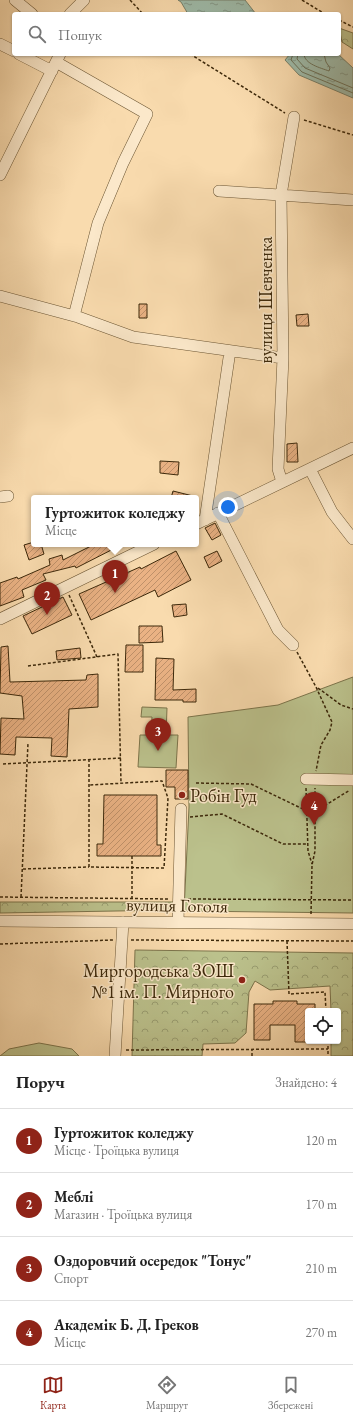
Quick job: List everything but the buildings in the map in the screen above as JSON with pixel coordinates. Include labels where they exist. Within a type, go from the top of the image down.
[{"type":"street","points":[[15,0],[30,12]]},
{"type":"street","points":[[72,12],[84,0]]},
{"type":"street","points":[[0,44],[12,50]]},
{"type":"street","points":[[28,56],[56,62],[147,114],[123,163],[98,223],[74,316]]},
{"type":"street","points":[[0,175],[56,62]]},
{"type":"street","name":"вулиця Шевченка","points":[[282,482],[278,469],[282,358],[281,195],[294,117]]},
{"type":"street","points":[[219,191],[353,200]]},
{"type":"street","points":[[0,296],[74,316],[133,338],[282,358]]},
{"type":"street","points":[[200,522],[230,351]]},
{"type":"street","points":[[200,522],[353,448]]},
{"type":"street","points":[[310,469],[332,512],[353,539]]},
{"type":"street","points":[[218,513],[278,630],[293,645]]},
{"type":"street","points":[[0,619],[148,547]]},
{"type":"street","points":[[310,779],[353,780]]},
{"type":"street","points":[[178,922],[181,813]]},
{"type":"street","name":"вулиця Гоголя","points":[[0,921],[353,924]]},
{"type":"street","points":[[115,1056],[123,922]]},
{"type":"path","points":[[130,0],[141,12]]},
{"type":"path","points":[[302,0],[322,12]]},
{"type":"path","points":[[341,21],[353,27]]},
{"type":"path","points":[[193,56],[269,104],[294,117],[353,135]]},
{"type":"path","points":[[69,594],[97,657]]},
{"type":"path","points":[[293,645],[316,687],[332,722],[330,730],[321,744],[310,779],[307,812],[308,844],[312,865]]},
{"type":"path","points":[[28,666],[118,654],[121,783]]},
{"type":"path","points":[[316,687],[341,706],[353,710]]},
{"type":"path","points":[[21,897],[28,743]]},
{"type":"path","points":[[3,764],[120,758]]},
{"type":"path","points":[[89,760],[90,867]]},
{"type":"path","points":[[310,779],[315,811],[315,851],[312,865],[311,924]]},
{"type":"path","points":[[22,869],[90,867],[164,868],[168,798],[162,781],[89,785]]},
{"type":"path","points":[[196,782],[251,784],[307,812]]},
{"type":"path","points":[[315,811],[353,787]]},
{"type":"path","points":[[181,813],[222,814],[283,844],[308,844]]},
{"type":"path","points":[[132,856],[132,898]]},
{"type":"path","points":[[0,944],[122,940],[287,942],[353,941]]},
{"type":"path","points":[[287,942],[289,994],[325,992],[326,1008]]},
{"type":"path","points":[[328,1044],[328,1056]]},
{"type":"path","points":[[252,1049],[252,1056]]},
{"type":"path","points":[[126,1050],[328,1049]]},
{"type":"green space","points":[[341,29],[353,33],[353,49],[342,42]]},
{"type":"green space","points":[[353,677],[353,913],[184,911],[189,807],[188,717],[278,705]]},
{"type":"green space","points":[[142,707],[167,708],[166,735],[178,735],[176,768],[138,767],[140,735],[151,735],[152,717],[141,717]]},
{"type":"green space","points":[[0,902],[174,902],[174,910],[0,913]]},
{"type":"green space","name":"Миргородська ЗОШ №1 ім. П. Мирного","points":[[135,950],[353,953],[353,1056],[331,1056],[331,1044],[341,1044],[341,1008],[331,1008],[330,986],[270,990],[255,981],[249,992],[246,1033],[235,1043],[203,1044],[202,1056],[132,1056]]},
{"type":"green space","points":[[39,1043],[72,1049],[79,1056],[0,1056],[9,1049]]},
{"type":"water","points":[[178,0],[245,0],[254,12],[187,12],[181,2]]},
{"type":"water","points":[[288,56],[340,56],[353,68],[353,98],[299,75],[285,60]]},
{"type":"place","name":"Гуртожиток коледжу","points":[[115,593]]},
{"type":"place","name":"Меблі","points":[[47,615]]},
{"type":"place","name":"Оздоровчий осередок \"Тонус\"","points":[[158,751]]},
{"type":"place","name":"Робін Гуд","points":[[182,795]]},
{"type":"place","name":"Академік Б. Д. Греков","points":[[314,825]]},
{"type":"place","name":"Миргородська ЗОШ №1 ім. П. Мирного","points":[[242,980]]}]
